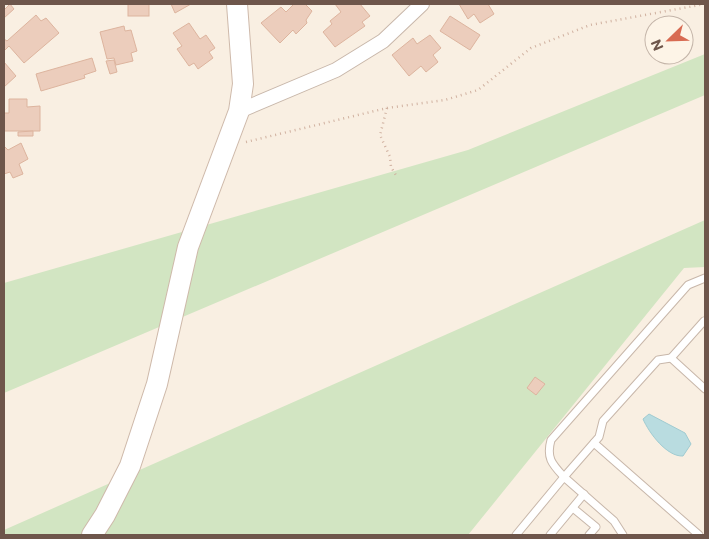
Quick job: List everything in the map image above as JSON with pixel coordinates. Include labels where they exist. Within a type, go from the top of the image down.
[{"type":"main road","points":[[92,535],[105,516],[130,466],[157,384],[188,247],[240,111],[243,84],[238,4]]},
{"type":"street","points":[[240,111],[336,70],[383,41],[422,4]]},
{"type":"lane","points":[[623,535],[614,521],[553,465],[548,452],[551,440],[688,285],[705,278]]},
{"type":"lane","points":[[516,535],[599,437],[602,421],[658,360],[671,358],[705,322]]},
{"type":"lane","points":[[671,358],[705,389]]},
{"type":"lane","points":[[594,443],[698,535]]},
{"type":"lane","points":[[550,535],[584,494]]},
{"type":"lane","points":[[573,508],[596,527],[589,535]]},
{"type":"path","points":[[225,149],[265,136],[387,108],[445,100],[478,90],[532,48],[590,25],[705,4]]},
{"type":"path","points":[[387,108],[380,135],[390,157],[391,167],[397,176]]},
{"type":"green space","points":[[705,54],[705,95],[4,393],[4,283],[468,150],[678,65],[694,65],[694,58]]},
{"type":"green space","points":[[705,220],[705,267],[684,268],[468,535],[4,535],[4,530]]},
{"type":"water","points":[[649,414],[685,433],[691,444],[683,456],[671,453],[654,437],[643,419]]},
{"type":"building","points":[[10,4],[14,9],[4,18],[4,10]]},
{"type":"building","points":[[128,4],[149,4],[149,16],[128,16]]},
{"type":"building","points":[[171,4],[191,4],[175,13]]},
{"type":"building","points":[[294,4],[305,4],[312,11],[306,20],[307,23],[296,34],[293,30],[280,43],[261,23],[281,7],[286,12]]},
{"type":"building","points":[[335,4],[360,4],[370,16],[362,22],[365,26],[335,47],[323,32],[332,24],[330,21],[341,12]]},
{"type":"building","points":[[459,4],[488,4],[494,14],[480,23],[474,14],[468,19]]},
{"type":"building","points":[[36,15],[41,21],[46,18],[59,33],[24,63],[9,46],[4,51],[4,39],[7,41]]},
{"type":"building","points":[[450,16],[480,35],[470,50],[440,31]]},
{"type":"building","points":[[189,23],[200,39],[206,35],[215,48],[209,52],[213,58],[198,69],[194,63],[189,66],[177,49],[182,46],[173,33]]},
{"type":"building","points":[[124,26],[125,31],[131,30],[137,51],[131,53],[133,61],[116,65],[114,58],[107,59],[100,32]]},
{"type":"building","points":[[430,35],[441,48],[433,55],[438,62],[426,72],[421,66],[409,76],[392,55],[413,38],[417,44]]},
{"type":"building","points":[[92,58],[96,71],[84,75],[85,78],[41,91],[36,74]]},
{"type":"building","points":[[114,60],[117,72],[110,74],[106,61]]},
{"type":"building","points":[[4,62],[16,76],[4,87]]},
{"type":"building","points":[[9,99],[27,99],[27,107],[40,106],[40,131],[4,131],[4,113],[9,113]]},
{"type":"building","points":[[33,131],[33,136],[18,136],[18,132]]},
{"type":"building","points":[[21,143],[28,159],[19,164],[23,174],[13,178],[10,172],[4,174],[4,146],[8,150]]},
{"type":"building","points":[[535,377],[545,384],[536,395],[527,388]]}]
